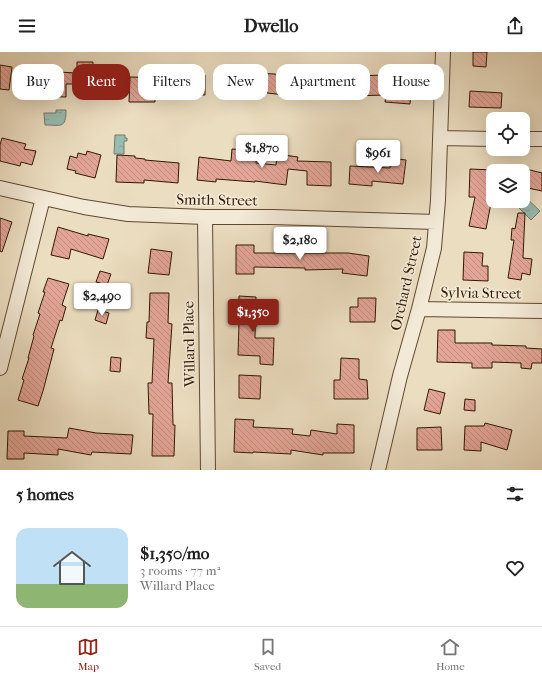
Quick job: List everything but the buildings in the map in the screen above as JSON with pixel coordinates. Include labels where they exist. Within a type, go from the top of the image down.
[{"type":"street","name":"Orchard Street","points":[[378,470],[400,376],[434,248],[438,200],[443,52]]},
{"type":"street","points":[[440,138],[486,138]]},
{"type":"street","points":[[530,139],[542,139]]},
{"type":"street","name":"Smith Street","points":[[0,188],[84,207],[128,214],[436,222]]},
{"type":"street","points":[[0,368],[43,198]]},
{"type":"street","name":"Willard Place","points":[[205,217],[208,470]]},
{"type":"street","name":"Sylvia Street","points":[[419,309],[542,311]]},
{"type":"water","points":[[56,110],[66,110],[64,123],[62,125],[45,125],[44,113],[56,113]]},
{"type":"water","points":[[115,135],[125,135],[125,138],[127,138],[127,141],[124,141],[124,154],[114,154]]},
{"type":"water","points":[[530,202],[540,211],[531,220],[519,208],[530,208]]}]
